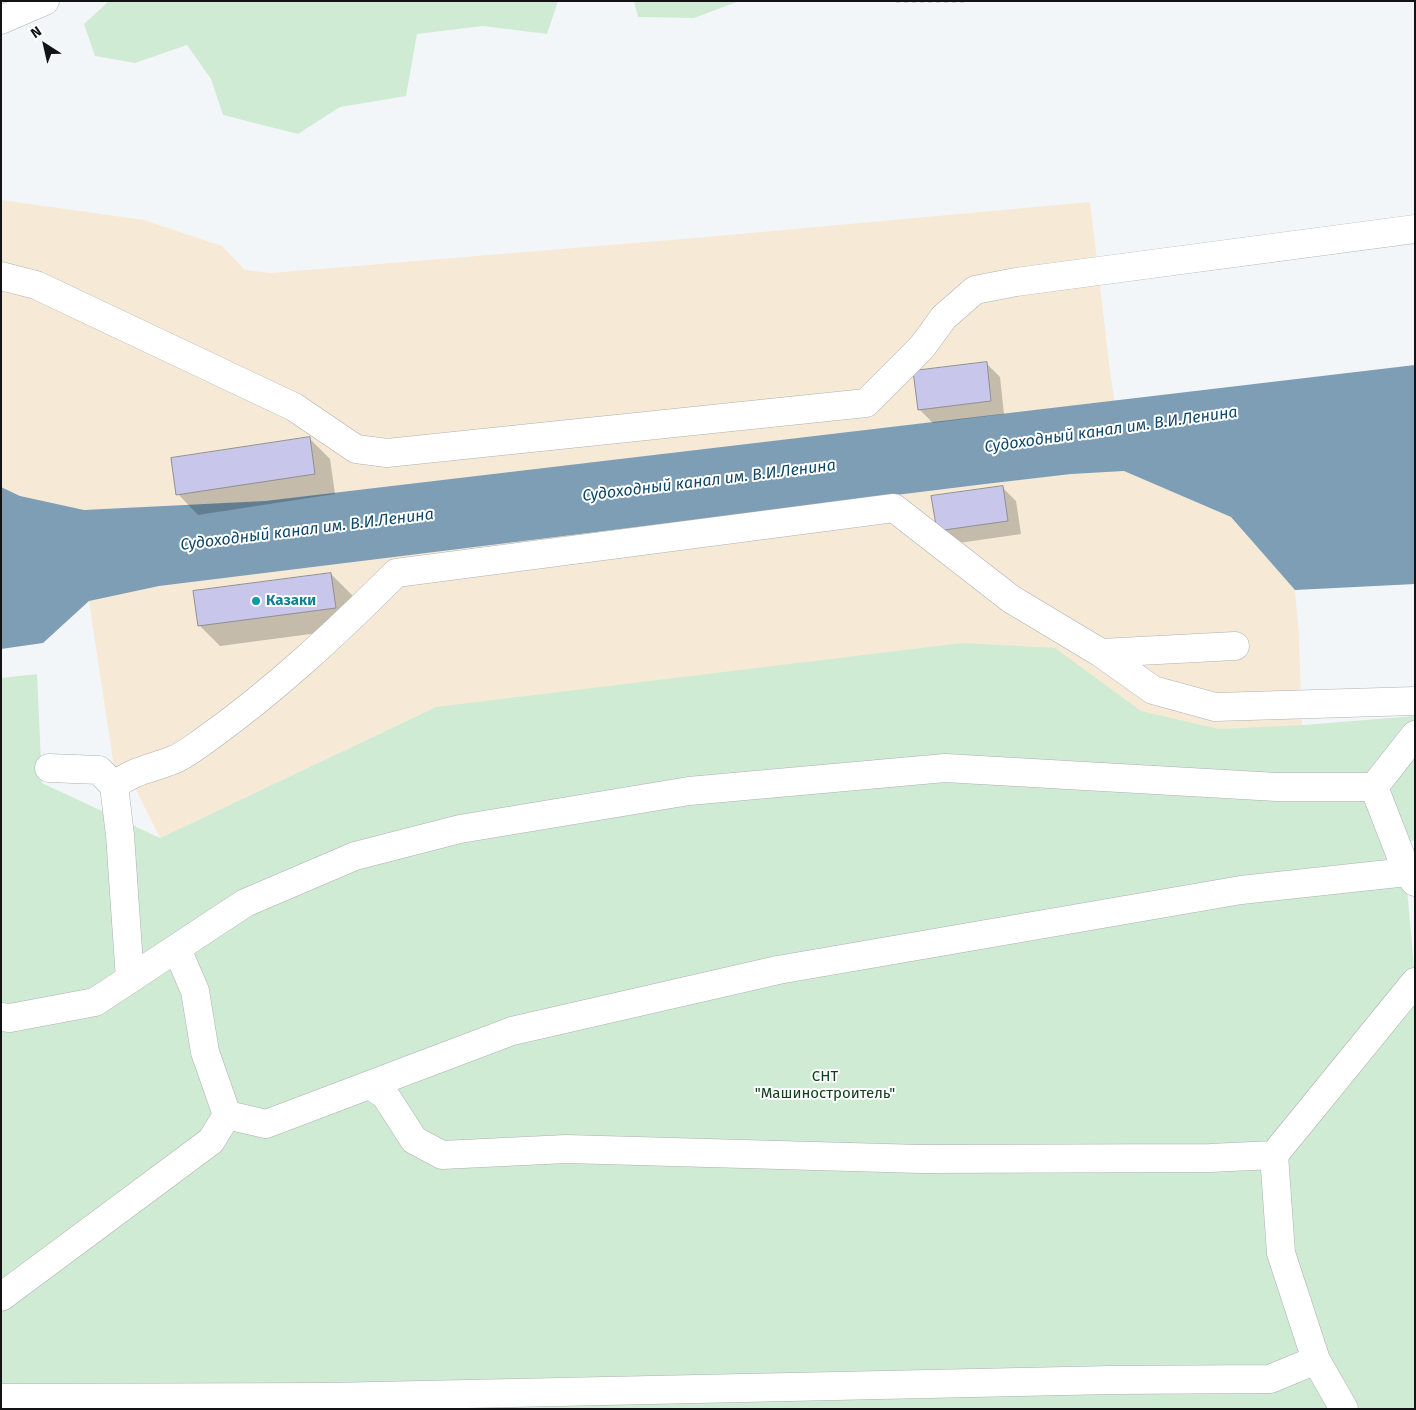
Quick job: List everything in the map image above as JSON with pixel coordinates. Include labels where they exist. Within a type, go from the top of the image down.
[{"type":"street","points":[[1,20],[45,1]]},
{"type":"street","points":[[1,276],[36,285],[294,407],[356,449],[387,453],[866,403],[922,346],[944,317],[974,290],[1016,282],[1415,229]]},
{"type":"street","points":[[114,786],[125,776],[174,760],[205,740],[275,686],[340,628],[396,573],[894,508],[1011,599],[1101,653],[1153,690],[1215,707],[1415,701]]},
{"type":"street","points":[[1101,653],[1235,646]]},
{"type":"street","points":[[1374,787],[1415,735]]},
{"type":"street","points":[[49,768],[99,770],[114,786],[130,979]]},
{"type":"street","points":[[1,1017],[10,1018],[96,1002],[245,903],[355,856],[460,828],[689,791],[945,768],[1278,787],[1374,787]]},
{"type":"street","points":[[227,1115],[266,1124],[512,1031],[778,970],[1242,890],[1411,877],[1374,787]]},
{"type":"street","points":[[176,949],[195,991],[205,1052],[227,1115]]},
{"type":"street","points":[[1344,1409],[1316,1360],[1281,1253],[1274,1155],[1415,982]]},
{"type":"street","points":[[370,1085],[386,1095],[414,1140],[442,1155],[566,1150],[921,1159],[1210,1158],[1274,1155]]},
{"type":"street","points":[[1,1297],[210,1141],[227,1115]]},
{"type":"street","points":[[1,1398],[338,1397],[1112,1380],[1270,1379],[1316,1360]]},
{"type":"path","points":[[896,1],[964,1]]},
{"type":"shaded area","points":[[1,200],[144,220],[222,246],[245,270],[271,273],[707,237],[1090,202],[1110,371],[1125,471],[1231,517],[1295,590],[1305,769],[436,707],[160,838],[133,784],[114,767],[89,601],[20,496],[1,487]]},
{"type":"green space","points":[[109,1],[558,1],[547,34],[483,26],[417,34],[406,96],[340,107],[298,134],[223,115],[211,79],[187,45],[135,63],[95,56],[84,24]]},
{"type":"green space","points":[[634,1],[739,1],[694,18],[638,17]]},
{"type":"green space","name":"СНТ \"Машиностроитель\"","points":[[962,643],[1055,648],[1141,711],[1219,729],[1303,725],[1415,716],[1415,840],[1403,843],[1415,979],[1415,1409],[1,1409],[1,678],[37,674],[42,783],[160,838],[436,707]]},
{"type":"water","name":"Судоходный канал им. В.И.Ленина","points":[[1415,365],[1415,584],[1295,590],[1231,517],[1124,471],[1071,474],[985,484],[159,586],[89,601],[43,643],[1,649],[1,487],[20,496],[84,510],[265,501]]},
{"type":"building","points":[[987,362],[991,401],[918,410],[913,371]]},
{"type":"building","points":[[310,437],[315,474],[176,495],[171,458]]},
{"type":"building","points":[[1003,486],[1008,521],[937,531],[931,496]]},
{"type":"building","points":[[331,573],[336,608],[198,626],[193,591]]},
{"type":"place","name":"Казаки","points":[[256,601]]}]
